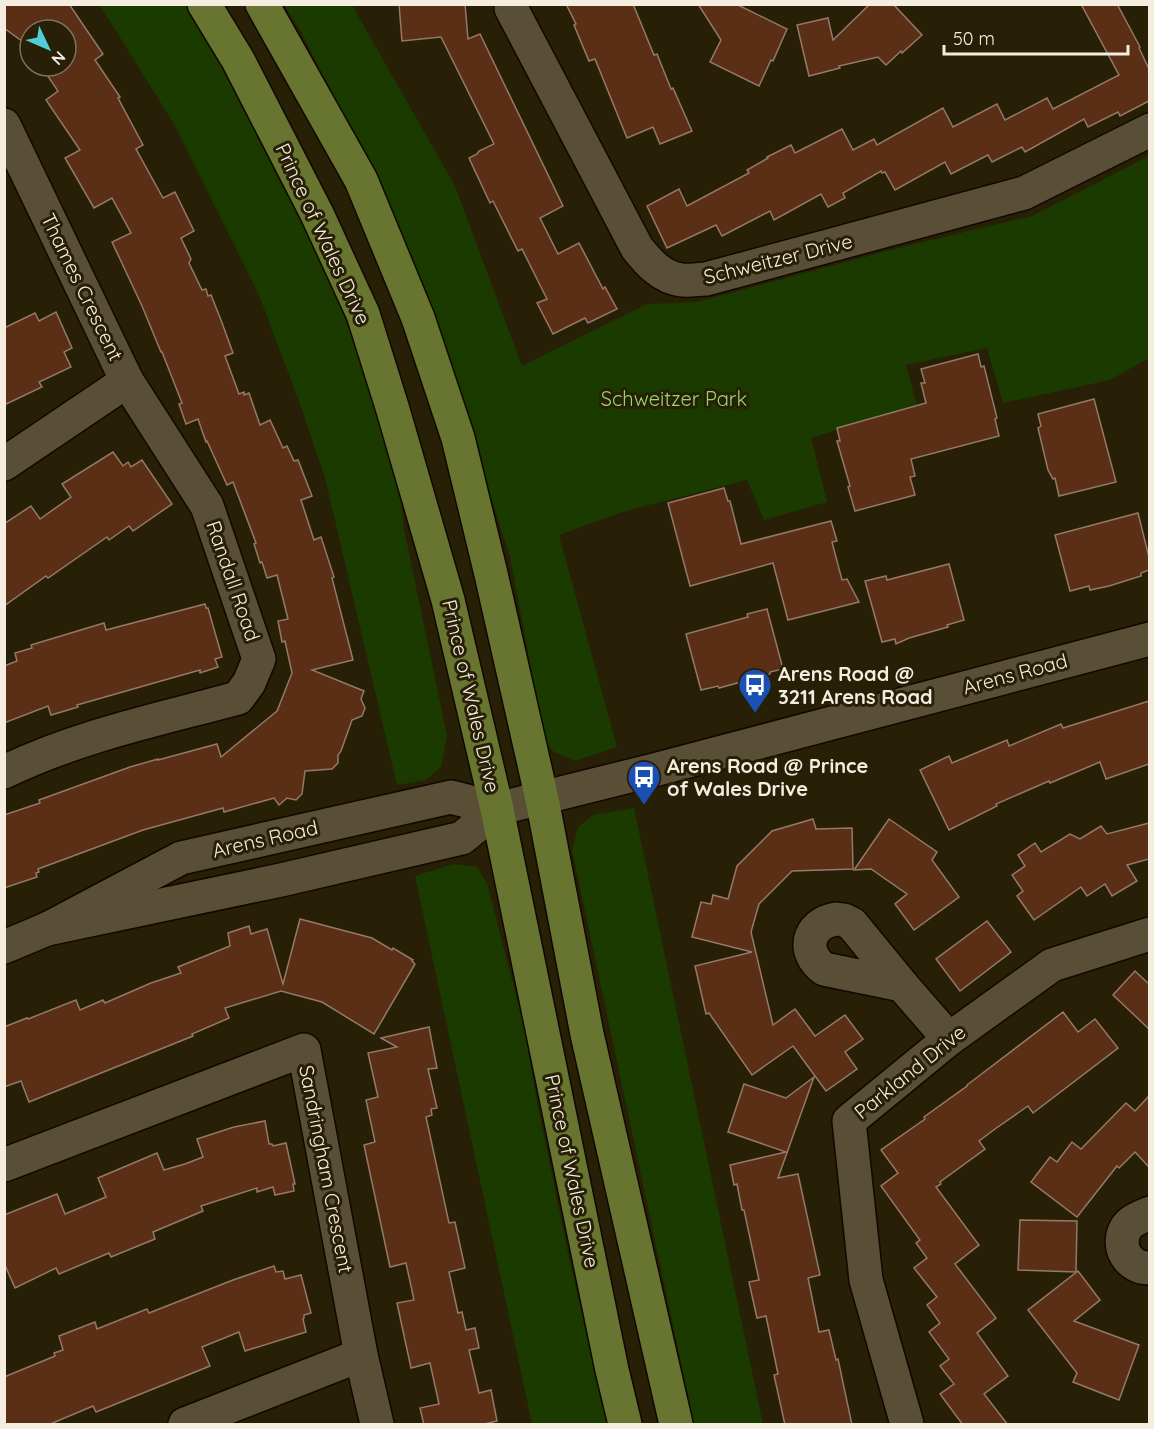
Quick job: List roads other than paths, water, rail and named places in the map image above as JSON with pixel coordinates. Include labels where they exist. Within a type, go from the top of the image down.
[{"type":"main road","name":"Prince of Wales Drive","points":[[204,4],[238,60],[317,214],[363,314],[399,429],[448,600],[497,809],[625,1425]]},
{"type":"main road","points":[[262,4],[361,180],[418,318],[458,438],[542,799],[587,1034],[676,1425]]},
{"type":"street","name":"Schweitzer Drive","points":[[511,4],[511,8],[637,248],[650,265],[682,280],[706,279],[1023,194],[1149,130]]},
{"type":"street","name":"Thames Crescent","points":[[4,125],[127,381],[4,464]]},
{"type":"street","name":"Randall Road","points":[[4,772],[34,758],[102,735],[238,698],[249,683],[259,659],[207,506],[127,381]]},
{"type":"street","name":"Arens Road","points":[[47,929],[281,880],[462,838],[497,809],[1149,639]]},
{"type":"street","name":"Arens Road","points":[[4,947],[47,929],[181,858],[451,797],[497,809]]},
{"type":"street","name":"Parkland Drive","points":[[907,1425],[866,1280],[849,1121],[949,1039],[1052,965],[1149,933]]},
{"type":"street","points":[[902,985],[949,1039]]},
{"type":"street","name":"Sandringham Crescent","points":[[4,1165],[304,1050],[361,1355],[377,1425]]},
{"type":"street","points":[[1149,1213],[1132,1221],[1126,1228],[1122,1245],[1129,1261],[1136,1266],[1149,1269]]},
{"type":"street","points":[[185,1425],[361,1355]]},
{"type":"place","name":"Arens Road @ 3211 Arens Road","points":[[755,714]]},
{"type":"place","name":"Arens Road @ Prince of Wales Drive","points":[[644,806]]},
{"type":"park label","name":"Schweitzer Park","points":[[674,399]]}]
